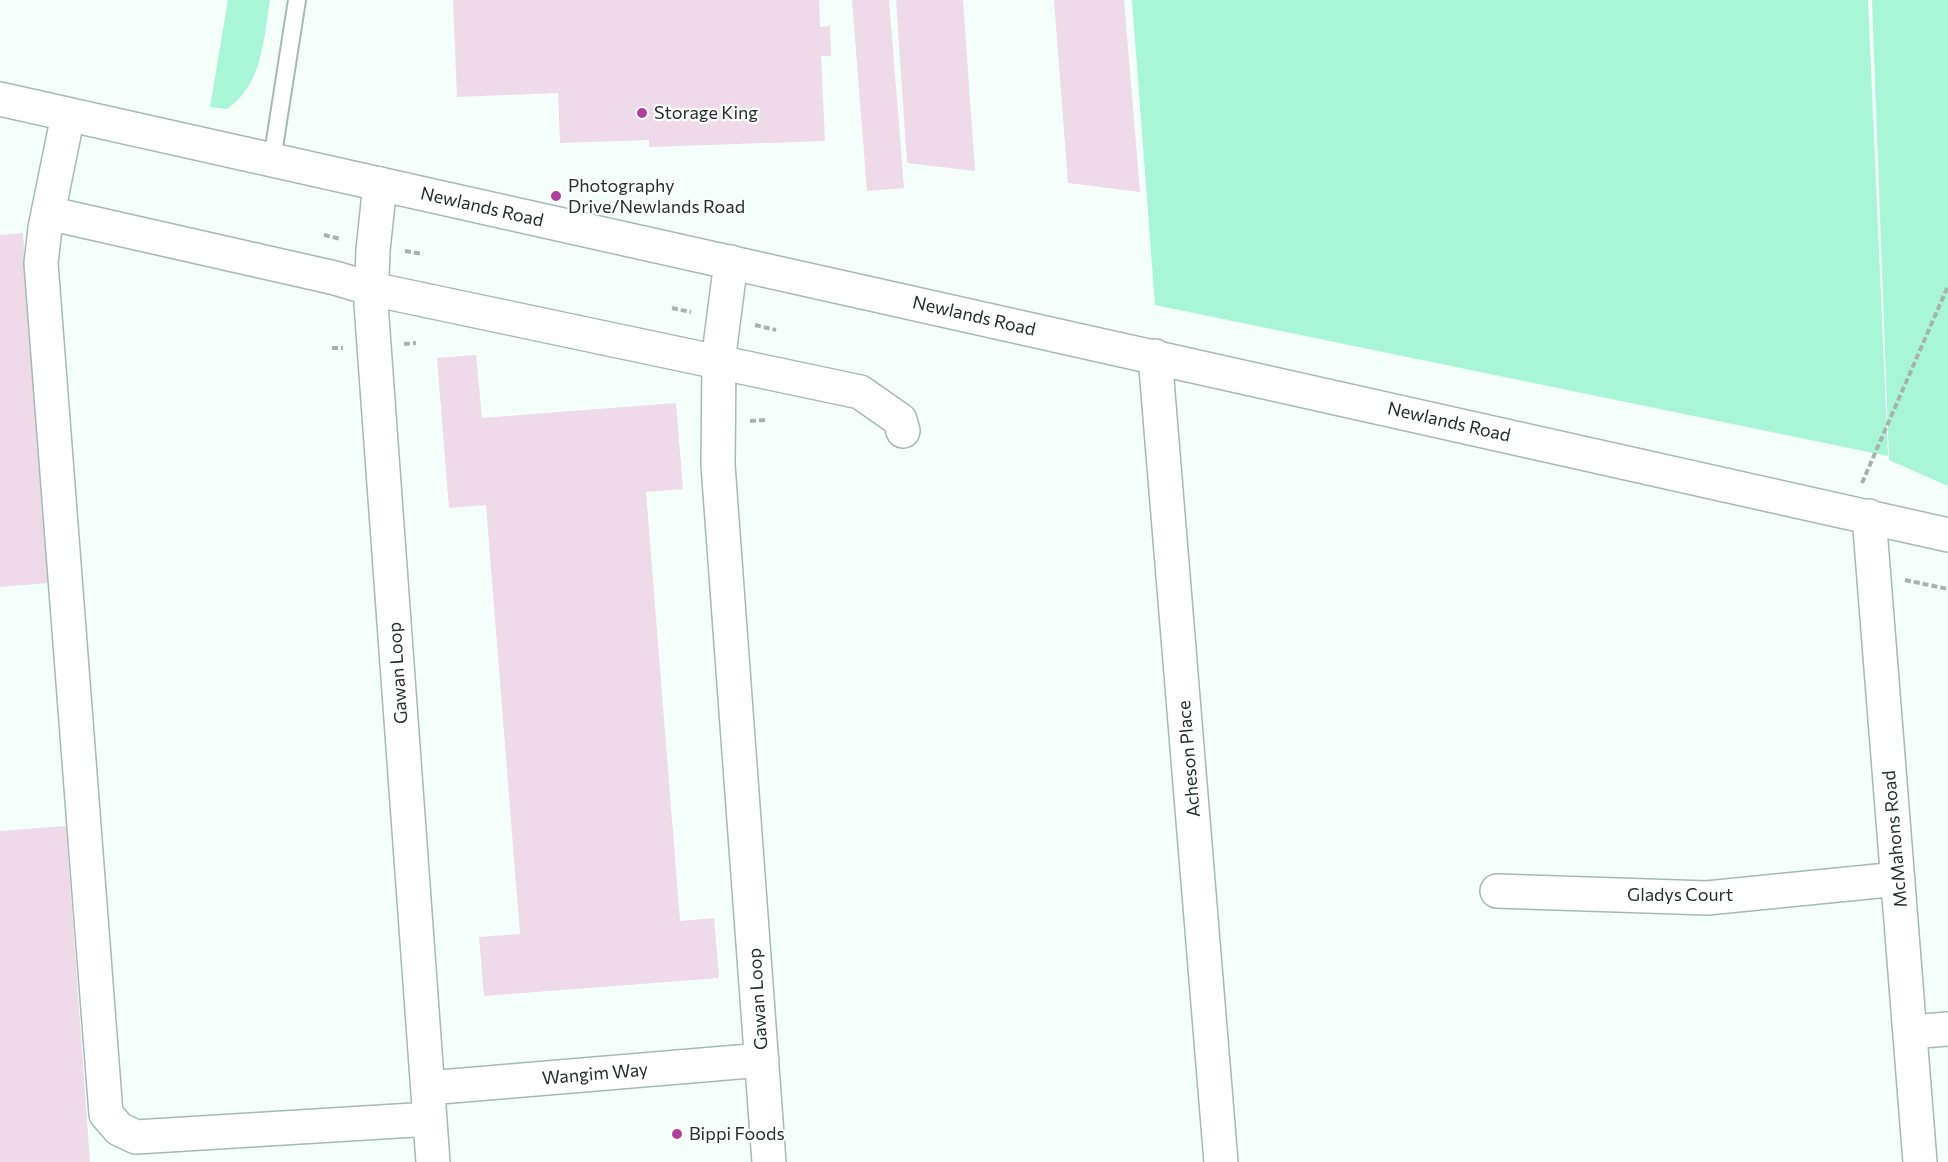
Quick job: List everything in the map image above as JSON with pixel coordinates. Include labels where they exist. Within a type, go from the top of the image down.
[{"type":"street","name":"Newlands Road","points":[[0,99],[1948,535]]},
{"type":"street","name":"Wangim Way","points":[[68,114],[48,213],[41,263],[106,1114],[119,1129],[136,1137],[429,1103],[762,1060]]},
{"type":"street","name":"Gawan Loop","points":[[380,184],[372,289],[433,1162]]},
{"type":"street","points":[[48,213],[326,276],[372,289],[719,360],[860,392],[900,420],[903,430]]},
{"type":"street","name":"Gawan Loop","points":[[731,262],[719,360],[718,465],[769,1162]]},
{"type":"street","name":"Acheson Place","points":[[1155,356],[1221,1162]]},
{"type":"street","name":"McMahons Road","points":[[1860,514],[1898,879],[1920,1162]]},
{"type":"street","name":"Gladys Court","points":[[1497,891],[1707,898],[1898,879]]},
{"type":"street","points":[[1910,1032],[1948,1029]]},
{"type":"lane","points":[[272,160],[297,0]]},
{"type":"path","points":[[1860,514],[1948,286]]},
{"type":"path","points":[[1902,579],[1948,589]]},
{"type":"green space","points":[[228,0],[270,0],[263,45],[255,74],[239,99],[227,109],[210,107]]},
{"type":"green space","points":[[1132,0],[1868,0],[1888,456],[1155,305]]},
{"type":"green space","points":[[1872,0],[1948,0],[1948,486],[1889,460]]},
{"type":"building","points":[[453,0],[819,0],[820,27],[830,26],[831,56],[821,56],[825,141],[649,147],[649,140],[560,143],[558,93],[457,97]]},
{"type":"building","points":[[852,0],[889,0],[904,188],[867,191]]},
{"type":"building","points":[[896,0],[963,0],[975,171],[907,163]]},
{"type":"building","points":[[1054,0],[1124,0],[1140,192],[1068,183]]},
{"type":"building","points":[[23,233],[48,583],[0,587],[0,235]]},
{"type":"building","points":[[476,355],[482,418],[676,403],[683,489],[646,492],[680,921],[714,918],[719,978],[484,996],[479,937],[520,934],[486,505],[449,508],[437,358]]},
{"type":"building","points":[[66,826],[90,1162],[0,1162],[0,831]]},
{"type":"place","name":"Storage King","points":[[642,113]]},
{"type":"place","name":"Photography Drive/Newlands Road","points":[[556,196]]},
{"type":"place","name":"Bippi Foods","points":[[677,1134]]}]
